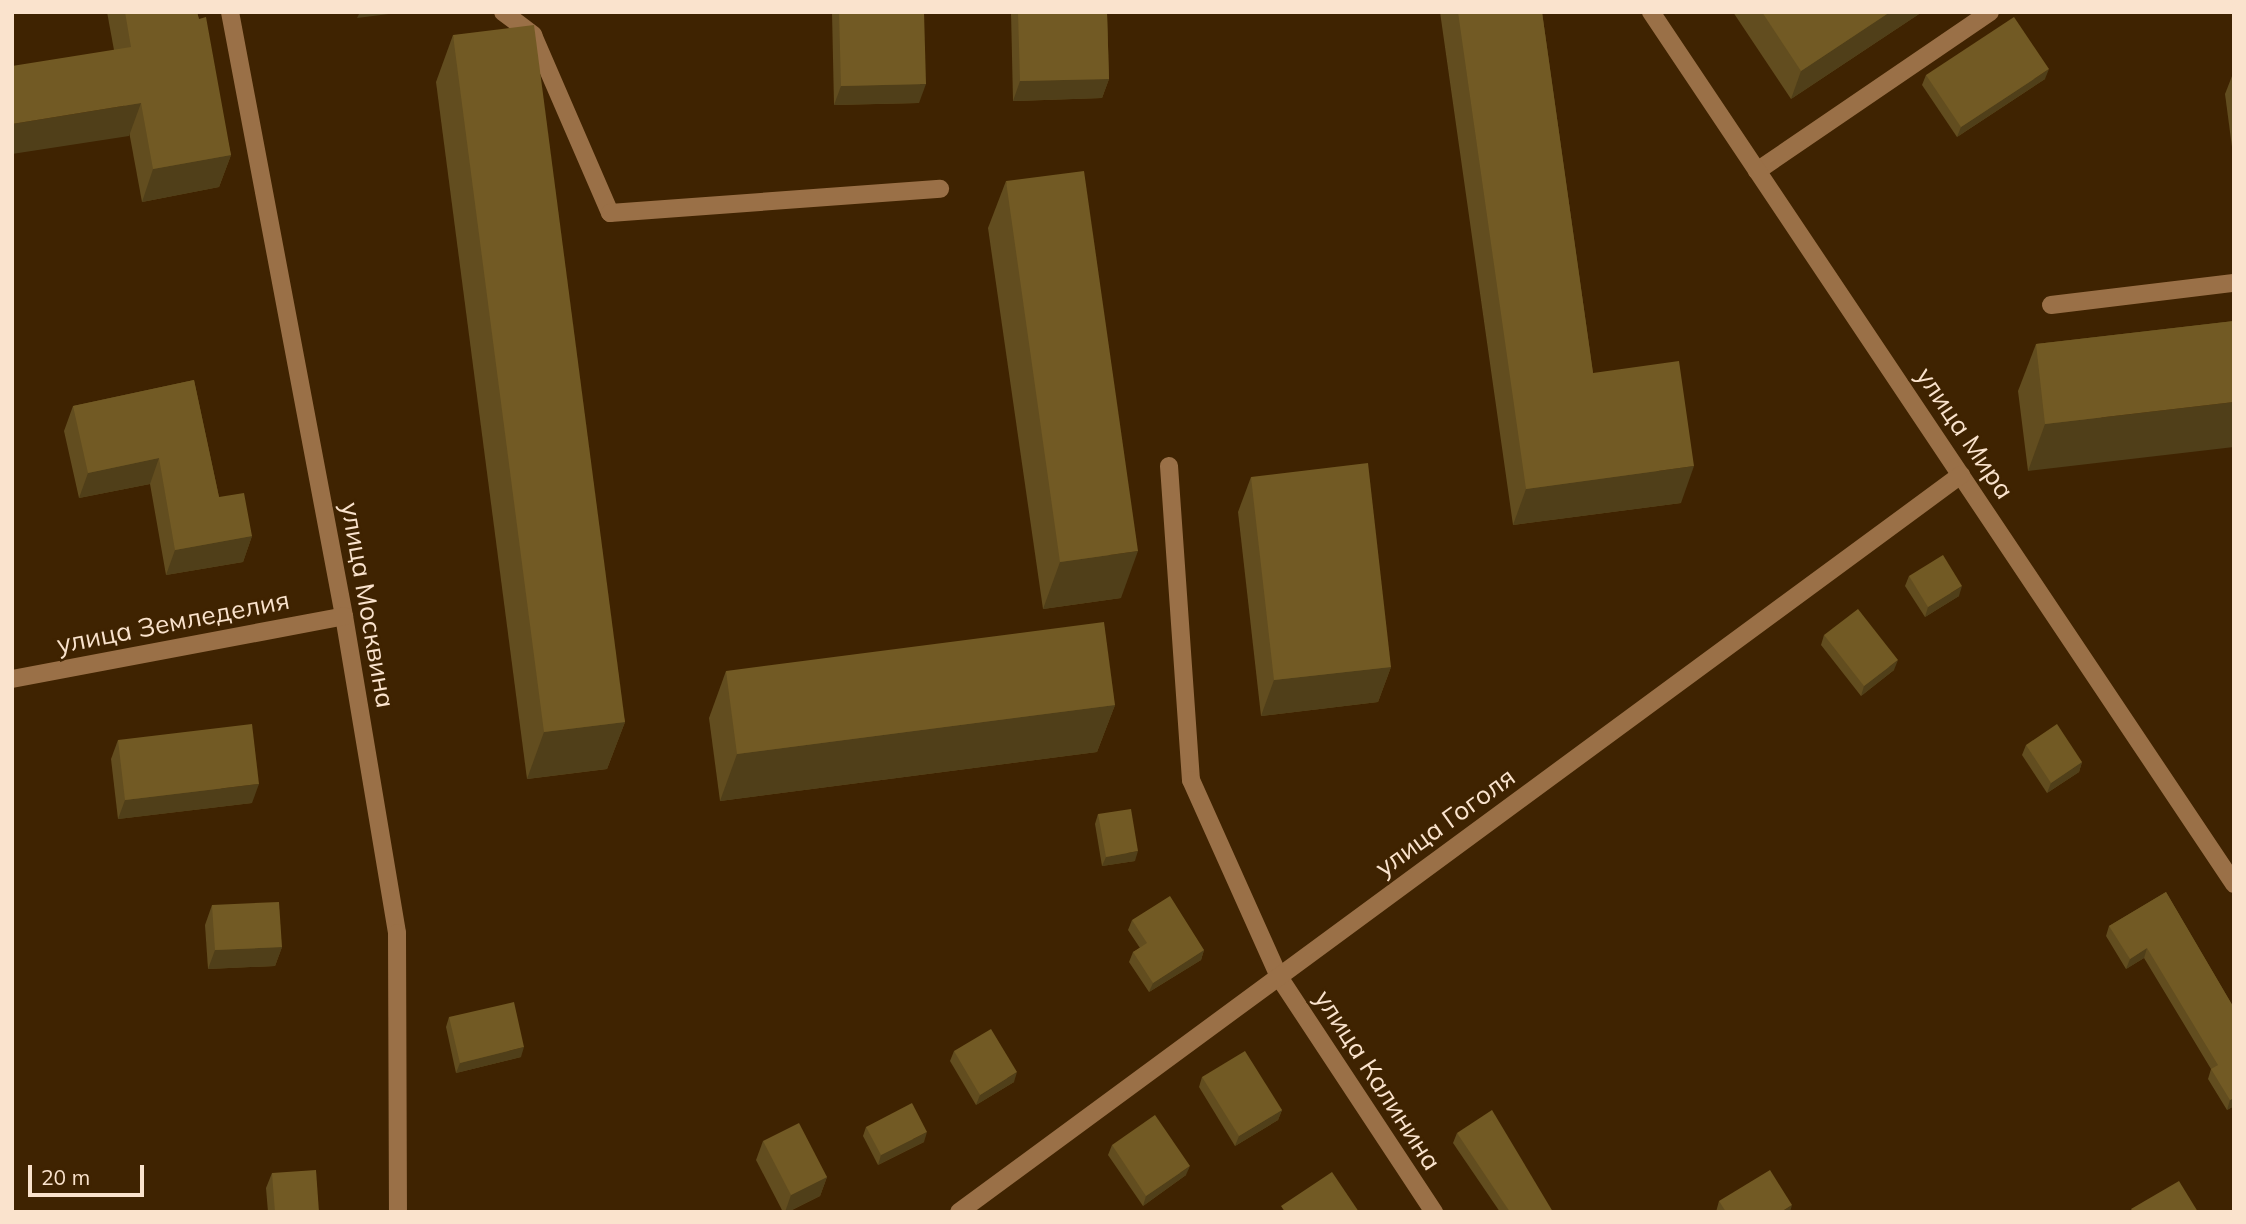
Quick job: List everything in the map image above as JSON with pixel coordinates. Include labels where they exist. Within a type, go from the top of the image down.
[{"type":"street","name":"улица Москвина","points":[[230,12],[344,616],[397,933],[398,1212]]},
{"type":"street","points":[[503,12],[533,35],[610,213],[940,189]]},
{"type":"street","name":"улица Мира","points":[[1651,12],[2234,884]]},
{"type":"street","points":[[1757,171],[1990,12]]},
{"type":"street","points":[[2051,305],[2234,283]]},
{"type":"street","name":"улица Калинина","points":[[1169,466],[1191,780],[1279,977],[1434,1212]]},
{"type":"street","name":"улица Гоголя","points":[[959,1212],[1961,475]]},
{"type":"street","name":"улица Земледелия","points":[[12,679],[344,616]]},
{"type":"building","points":[[125,12],[197,12],[199,19],[206,17],[231,155],[153,169],[141,103],[12,124],[12,66],[131,47]]},
{"type":"building","points":[[839,12],[924,12],[926,84],[841,86]]},
{"type":"building","points":[[1018,12],[1107,12],[1109,79],[1020,81]]},
{"type":"building","points":[[1458,12],[1542,12],[1593,373],[1679,361],[1694,466],[1526,489]]},
{"type":"building","points":[[1762,12],[1890,12],[1801,71]]},
{"type":"building","points":[[2014,17],[2049,69],[1961,127],[1926,75]]},
{"type":"building","points":[[534,25],[625,722],[544,732],[453,35]]},
{"type":"building","points":[[1084,171],[1138,551],[1060,562],[1006,181]]},
{"type":"building","points":[[2234,321],[2234,402],[2045,424],[2036,344]]},
{"type":"building","points":[[194,380],[219,497],[244,493],[252,536],[175,550],[159,458],[88,473],[73,406]]},
{"type":"building","points":[[1368,463],[1391,667],[1274,680],[1251,477]]},
{"type":"building","points":[[1943,555],[1962,586],[1928,607],[1909,576]]},
{"type":"building","points":[[1858,609],[1898,660],[1864,686],[1824,635]]},
{"type":"building","points":[[1104,622],[1115,705],[737,754],[726,671]]},
{"type":"building","points":[[252,724],[259,784],[125,800],[118,740]]},
{"type":"building","points":[[2057,724],[2082,762],[2051,783],[2026,745]]},
{"type":"building","points":[[1131,809],[1138,851],[1106,857],[1098,814]]},
{"type":"building","points":[[2166,892],[2234,1008],[2234,1098],[2230,1100],[2211,1069],[2218,1065],[2147,948],[2130,959],[2109,926]]},
{"type":"building","points":[[1170,896],[1204,950],[1153,983],[1133,952],[1147,943],[1132,920]]},
{"type":"building","points":[[279,902],[282,947],[215,950],[212,905]]},
{"type":"building","points":[[514,1002],[524,1047],[460,1063],[449,1017]]},
{"type":"building","points":[[991,1029],[1017,1072],[980,1095],[954,1051]]},
{"type":"building","points":[[1245,1051],[1282,1110],[1239,1136],[1202,1077]]},
{"type":"building","points":[[912,1103],[927,1132],[881,1155],[866,1127]]},
{"type":"building","points":[[1492,1110],[1553,1212],[1510,1212],[1457,1133]]},
{"type":"building","points":[[1155,1115],[1190,1166],[1146,1196],[1112,1145]]},
{"type":"building","points":[[799,1123],[827,1177],[791,1195],[763,1141]]},
{"type":"building","points":[[316,1170],[319,1212],[275,1212],[272,1173]]},
{"type":"building","points":[[1770,1170],[1792,1205],[1781,1212],[1726,1212],[1719,1201]]},
{"type":"building","points":[[1332,1172],[1359,1212],[1285,1212],[1281,1206]]},
{"type":"building","points":[[2179,1181],[2198,1212],[2133,1212],[2131,1209]]}]
